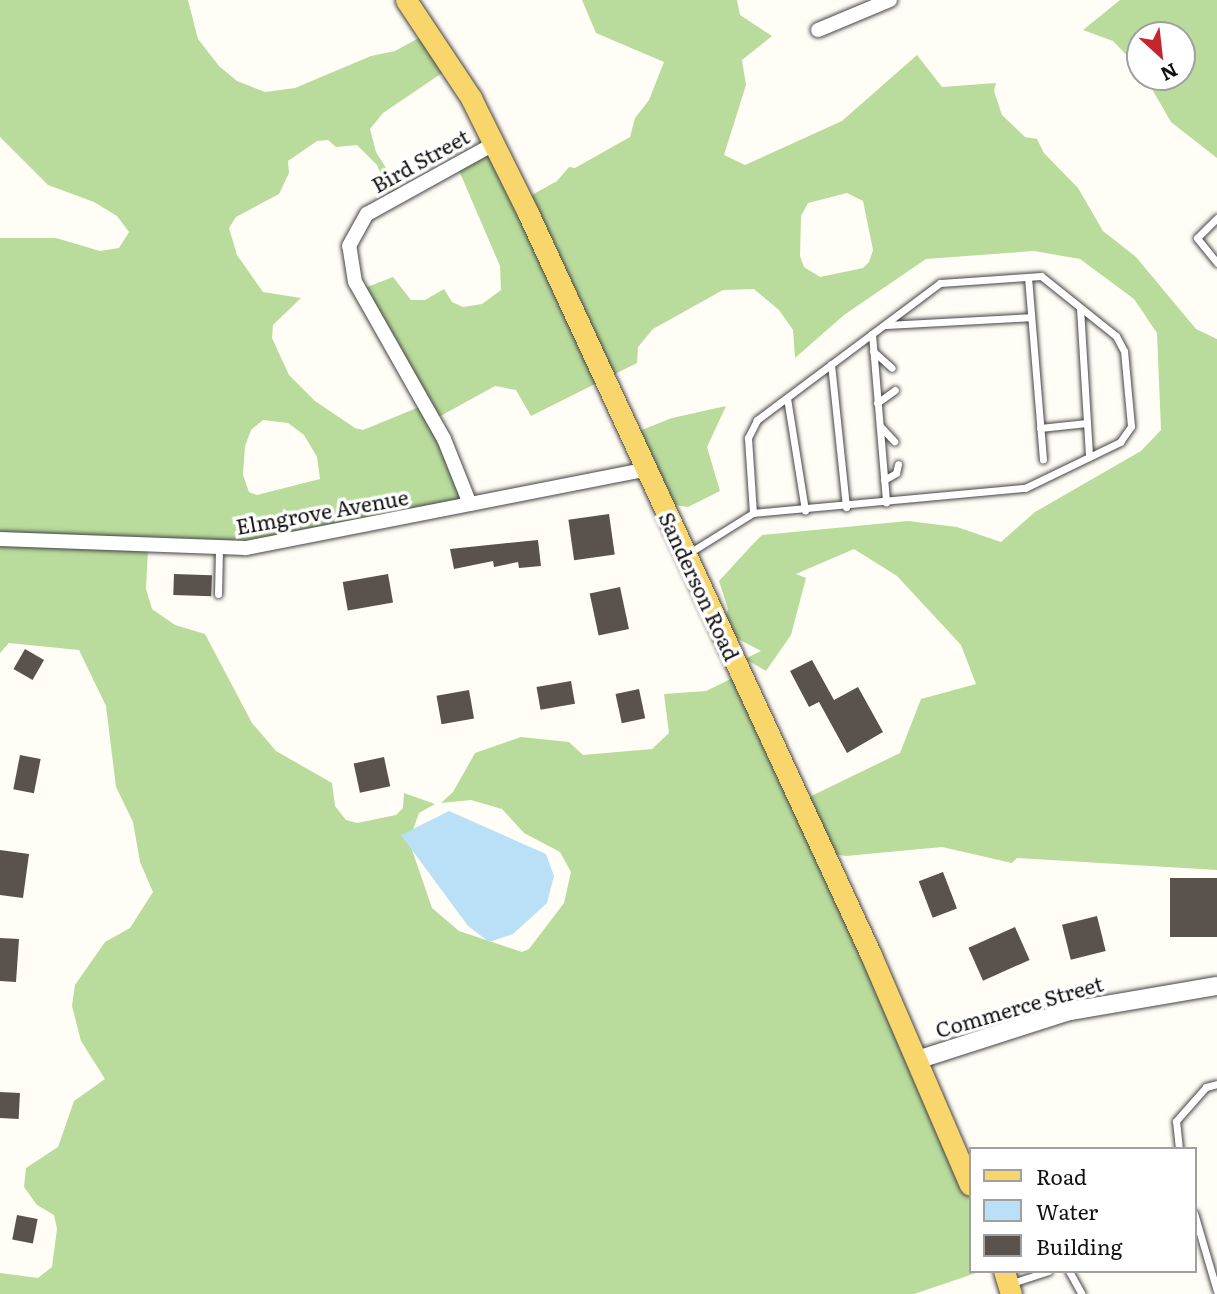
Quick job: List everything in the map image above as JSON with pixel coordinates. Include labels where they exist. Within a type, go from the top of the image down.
[{"type":"main road","name":"Sanderson Road","points":[[406,0],[471,98],[494,144],[917,1060],[968,1180]]},
{"type":"street","points":[[818,30],[890,0]]},
{"type":"street","name":"Bird Street","points":[[470,504],[444,439],[355,282],[349,252],[353,234],[367,214],[494,144]]},
{"type":"street","name":"Elmgrove Avenue","points":[[0,539],[219,548],[290,541],[646,469]]},
{"type":"street","name":"Commerce Street","points":[[917,1060],[1070,1010],[1217,986]]},
{"type":"lane","points":[[1217,218],[1197,238],[1217,263]]},
{"type":"lane","points":[[686,555],[753,513],[805,511],[1024,488],[1120,442],[1131,426],[1124,351],[1116,336],[1041,276],[940,283],[757,420],[748,438],[753,513]]},
{"type":"lane","points":[[1028,277],[1043,458]]},
{"type":"lane","points":[[1080,307],[1089,457]]},
{"type":"lane","points":[[884,325],[1031,317]]},
{"type":"lane","points":[[872,334],[886,502]]},
{"type":"lane","points":[[873,351],[892,368]]},
{"type":"lane","points":[[831,364],[846,507]]},
{"type":"lane","points":[[877,403],[895,390]]},
{"type":"lane","points":[[787,398],[805,511]]},
{"type":"lane","points":[[1040,428],[1087,423]]},
{"type":"lane","points":[[879,426],[894,441]]},
{"type":"lane","points":[[884,480],[896,473],[898,464]]},
{"type":"lane","points":[[218,594],[219,548]]},
{"type":"lane","points":[[1179,1147],[1176,1121],[1206,1087],[1217,1084]]},
{"type":"lane","points":[[1196,1220],[1217,1291]]},
{"type":"lane","points":[[1007,1283],[1041,1273]]},
{"type":"lane","points":[[1070,1273],[1082,1294]]},
{"type":"green space","points":[[0,0],[188,0],[198,39],[219,66],[237,81],[265,92],[295,88],[371,56],[395,51],[428,33],[451,67],[383,113],[370,129],[376,152],[402,193],[392,201],[377,165],[357,145],[336,147],[328,140],[317,141],[288,161],[289,173],[279,194],[236,217],[229,228],[237,255],[263,292],[301,298],[273,325],[272,338],[289,375],[315,401],[355,428],[363,430],[424,405],[362,289],[393,277],[411,300],[425,300],[444,289],[452,302],[463,307],[482,304],[501,290],[500,266],[457,166],[492,148],[523,200],[557,181],[569,167],[575,168],[630,137],[635,118],[649,100],[664,62],[596,33],[582,0],[737,0],[740,15],[772,36],[742,60],[746,85],[724,155],[745,165],[842,121],[917,55],[942,87],[996,83],[994,91],[1002,115],[1025,137],[1037,139],[1044,153],[1078,188],[1103,231],[1136,257],[1196,329],[1217,339],[1217,870],[1017,858],[1012,863],[942,847],[846,856],[825,853],[968,1180],[968,1273],[976,1273],[914,1294],[0,1294],[0,1273],[38,1278],[52,1267],[57,1229],[54,1215],[37,1205],[24,1187],[26,1168],[58,1147],[74,1101],[105,1079],[81,1041],[72,1006],[75,985],[105,942],[130,928],[153,892],[140,862],[133,822],[116,787],[106,706],[79,650],[9,643],[0,653],[0,238],[56,238],[100,251],[119,248],[129,232],[117,216],[94,202],[48,185],[0,137]],"holes":[[[847,193],[863,201],[873,250],[869,262],[863,268],[820,277],[804,267],[800,256],[801,216],[808,203]],[[1034,251],[1080,259],[1134,299],[1157,333],[1161,430],[1141,451],[1035,512],[1001,542],[957,527],[908,521],[762,535],[719,581],[728,609],[721,630],[761,651],[745,659],[766,671],[791,635],[806,578],[796,574],[854,549],[897,576],[961,645],[976,684],[921,699],[900,753],[801,801],[739,675],[706,691],[664,694],[669,733],[652,749],[583,755],[569,742],[521,737],[475,753],[453,792],[441,803],[471,800],[502,809],[524,833],[560,852],[571,872],[564,903],[529,949],[522,952],[459,931],[432,908],[409,841],[419,813],[435,804],[404,793],[403,808],[396,815],[357,823],[346,820],[335,806],[332,783],[276,751],[252,723],[205,634],[175,625],[152,609],[146,589],[148,550],[330,535],[471,504],[435,419],[495,386],[516,390],[531,416],[637,363],[638,347],[653,329],[723,290],[754,289],[779,310],[793,330],[795,358],[844,315],[926,259]],[[263,420],[288,423],[304,435],[317,457],[320,479],[257,495],[249,492],[243,475],[245,446],[251,430]]]},
{"type":"green space","points":[[1120,0],[1217,0],[1217,158],[1171,122],[1153,91],[1196,91],[1196,21],[1126,21],[1126,54],[1113,41],[1083,30]]},
{"type":"green space","points":[[726,406],[707,447],[720,491],[688,507],[662,503],[634,433],[672,418]]},
{"type":"water","points":[[449,811],[546,854],[554,876],[547,903],[513,934],[489,942],[468,926],[401,835]]},
{"type":"building","points":[[609,514],[615,555],[574,560],[568,520]]},
{"type":"building","points":[[538,540],[541,566],[519,568],[518,562],[494,567],[493,561],[454,569],[450,549]]},
{"type":"building","points":[[174,574],[212,575],[211,596],[173,595]]},
{"type":"building","points":[[388,574],[393,603],[348,611],[343,582]]},
{"type":"building","points":[[620,587],[629,629],[599,636],[590,593]]},
{"type":"building","points":[[25,649],[44,660],[33,680],[14,669]]},
{"type":"building","points":[[812,660],[834,700],[858,687],[883,732],[847,753],[819,702],[809,707],[790,671]]},
{"type":"building","points":[[571,681],[575,704],[541,710],[537,687]]},
{"type":"building","points":[[639,689],[645,718],[622,723],[616,694]]},
{"type":"building","points":[[469,690],[474,719],[442,724],[437,696]]},
{"type":"building","points":[[20,755],[41,759],[34,793],[13,789]]},
{"type":"building","points":[[384,757],[390,786],[360,793],[354,763]]},
{"type":"building","points":[[0,850],[29,854],[23,898],[0,895]]},
{"type":"building","points":[[943,872],[957,908],[933,918],[919,881]]},
{"type":"building","points":[[1170,878],[1217,878],[1217,937],[1170,937]]},
{"type":"building","points":[[1097,916],[1106,951],[1071,960],[1062,925]]},
{"type":"building","points":[[1015,927],[1030,960],[983,981],[968,948]]},
{"type":"building","points":[[0,938],[19,939],[16,982],[0,981]]},
{"type":"building","points":[[0,1092],[20,1093],[19,1119],[0,1118]]},
{"type":"building","points":[[17,1215],[38,1219],[33,1244],[12,1240]]}]
